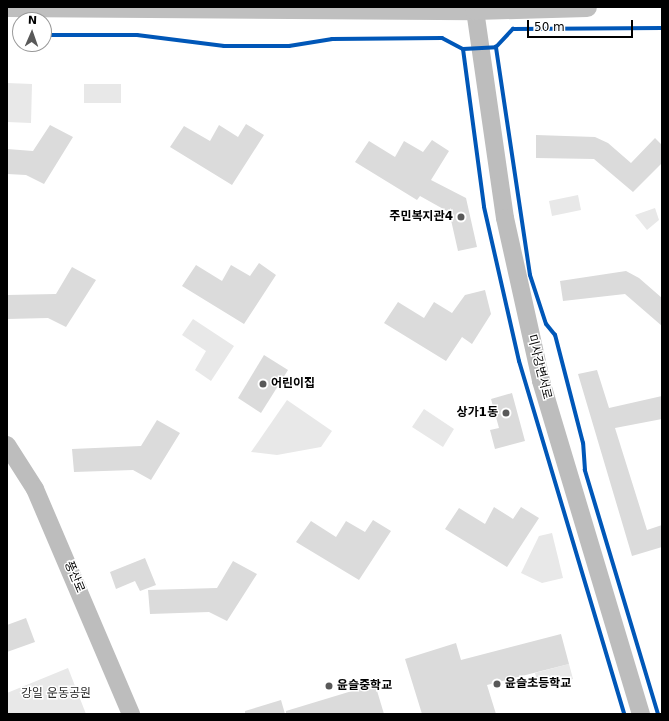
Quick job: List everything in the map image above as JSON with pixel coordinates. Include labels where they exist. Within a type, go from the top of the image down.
[{"type":"main road","points":[[7,7],[475,10],[587,7]]},
{"type":"street","name":"미사강변서로","points":[[475,10],[505,218],[541,381],[641,714]]},
{"type":"street","name":"풍산로","points":[[7,444],[35,489],[131,714]]},
{"type":"green space","points":[[7,83],[32,84],[31,123],[7,122]]},
{"type":"green space","points":[[84,84],[121,84],[121,103],[84,103]]},
{"type":"green space","points":[[578,195],[581,210],[552,216],[549,201]]},
{"type":"green space","points":[[655,208],[659,220],[647,230],[635,215]]},
{"type":"green space","points":[[193,319],[234,346],[211,381],[195,370],[206,351],[182,335]]},
{"type":"green space","points":[[287,400],[332,431],[321,447],[277,455],[251,452]]},
{"type":"green space","points":[[424,409],[454,429],[443,447],[412,427]]},
{"type":"green space","points":[[552,533],[563,578],[542,583],[521,573],[539,536]]},
{"type":"green space","points":[[569,664],[573,679],[539,688],[535,673]]},
{"type":"green space","name":"강일 운동공원","points":[[68,668],[86,714],[7,714],[7,693]]},
{"type":"building","points":[[246,124],[264,135],[232,185],[170,147],[184,126],[210,141],[219,125],[238,137]]},
{"type":"building","points":[[50,125],[73,137],[44,184],[26,175],[7,174],[7,149],[33,151]]},
{"type":"building","points":[[536,135],[595,137],[608,143],[631,163],[655,138],[662,145],[662,163],[633,192],[594,159],[536,158]]},
{"type":"building","points":[[432,140],[449,151],[431,180],[466,198],[477,247],[458,251],[451,220],[454,215],[420,196],[417,200],[355,162],[369,141],[395,157],[404,141],[423,152]]},
{"type":"building","points":[[259,263],[276,275],[244,324],[182,286],[196,265],[222,281],[231,265],[250,276]]},
{"type":"building","points":[[72,267],[96,280],[66,327],[48,318],[7,319],[7,295],[56,294]]},
{"type":"building","points":[[626,271],[639,278],[662,298],[662,326],[625,294],[563,301],[560,281]]},
{"type":"building","points":[[485,290],[491,314],[472,344],[462,337],[446,361],[384,323],[398,302],[424,318],[434,302],[452,313],[465,295]]},
{"type":"building","name":"어린이집","points":[[264,355],[288,370],[261,413],[238,398]]},
{"type":"building","points":[[597,370],[609,408],[662,396],[662,419],[615,428],[647,530],[662,525],[662,547],[632,556],[578,374]]},
{"type":"building","name":"상가1동","points":[[512,393],[525,441],[495,449],[490,430],[499,428],[491,399]]},
{"type":"building","points":[[157,420],[180,433],[151,480],[133,470],[74,472],[72,449],[141,446]]},
{"type":"building","points":[[494,507],[513,519],[521,507],[539,518],[507,567],[445,529],[459,508],[485,524]]},
{"type":"building","points":[[373,520],[391,531],[359,580],[296,542],[311,521],[336,537],[346,521],[365,532]]},
{"type":"building","points":[[145,558],[156,585],[140,591],[135,581],[116,589],[110,572]]},
{"type":"building","points":[[233,561],[257,574],[227,621],[209,612],[150,614],[148,590],[217,588]]},
{"type":"building","points":[[26,618],[35,642],[7,652],[7,625]]},
{"type":"building","name":"윤슬초등학교","points":[[561,634],[569,664],[487,685],[496,714],[422,714],[405,659],[456,643],[461,660]]},
{"type":"building","name":"윤슬중학교","points":[[375,684],[384,714],[286,714],[286,711]]},
{"type":"building","points":[[281,700],[285,714],[245,714],[245,711]]},
{"type":"cycle path","points":[[658,714],[585,470],[583,443],[555,335],[546,324],[530,275],[496,47],[513,29],[662,28]]},
{"type":"cycle path","points":[[52,35],[137,35],[224,46],[289,46],[332,39],[442,38],[463,49],[496,47]]},
{"type":"cycle path","points":[[463,49],[484,207],[519,361],[624,714]]},
{"type":"place","name":"주민복지관4","points":[[461,217]]},
{"type":"place","name":"어린이집","points":[[263,384]]},
{"type":"place","name":"상가1동","points":[[506,413]]},
{"type":"place","name":"윤슬초등학교","points":[[497,684]]},
{"type":"place","name":"윤슬중학교","points":[[329,686]]}]
